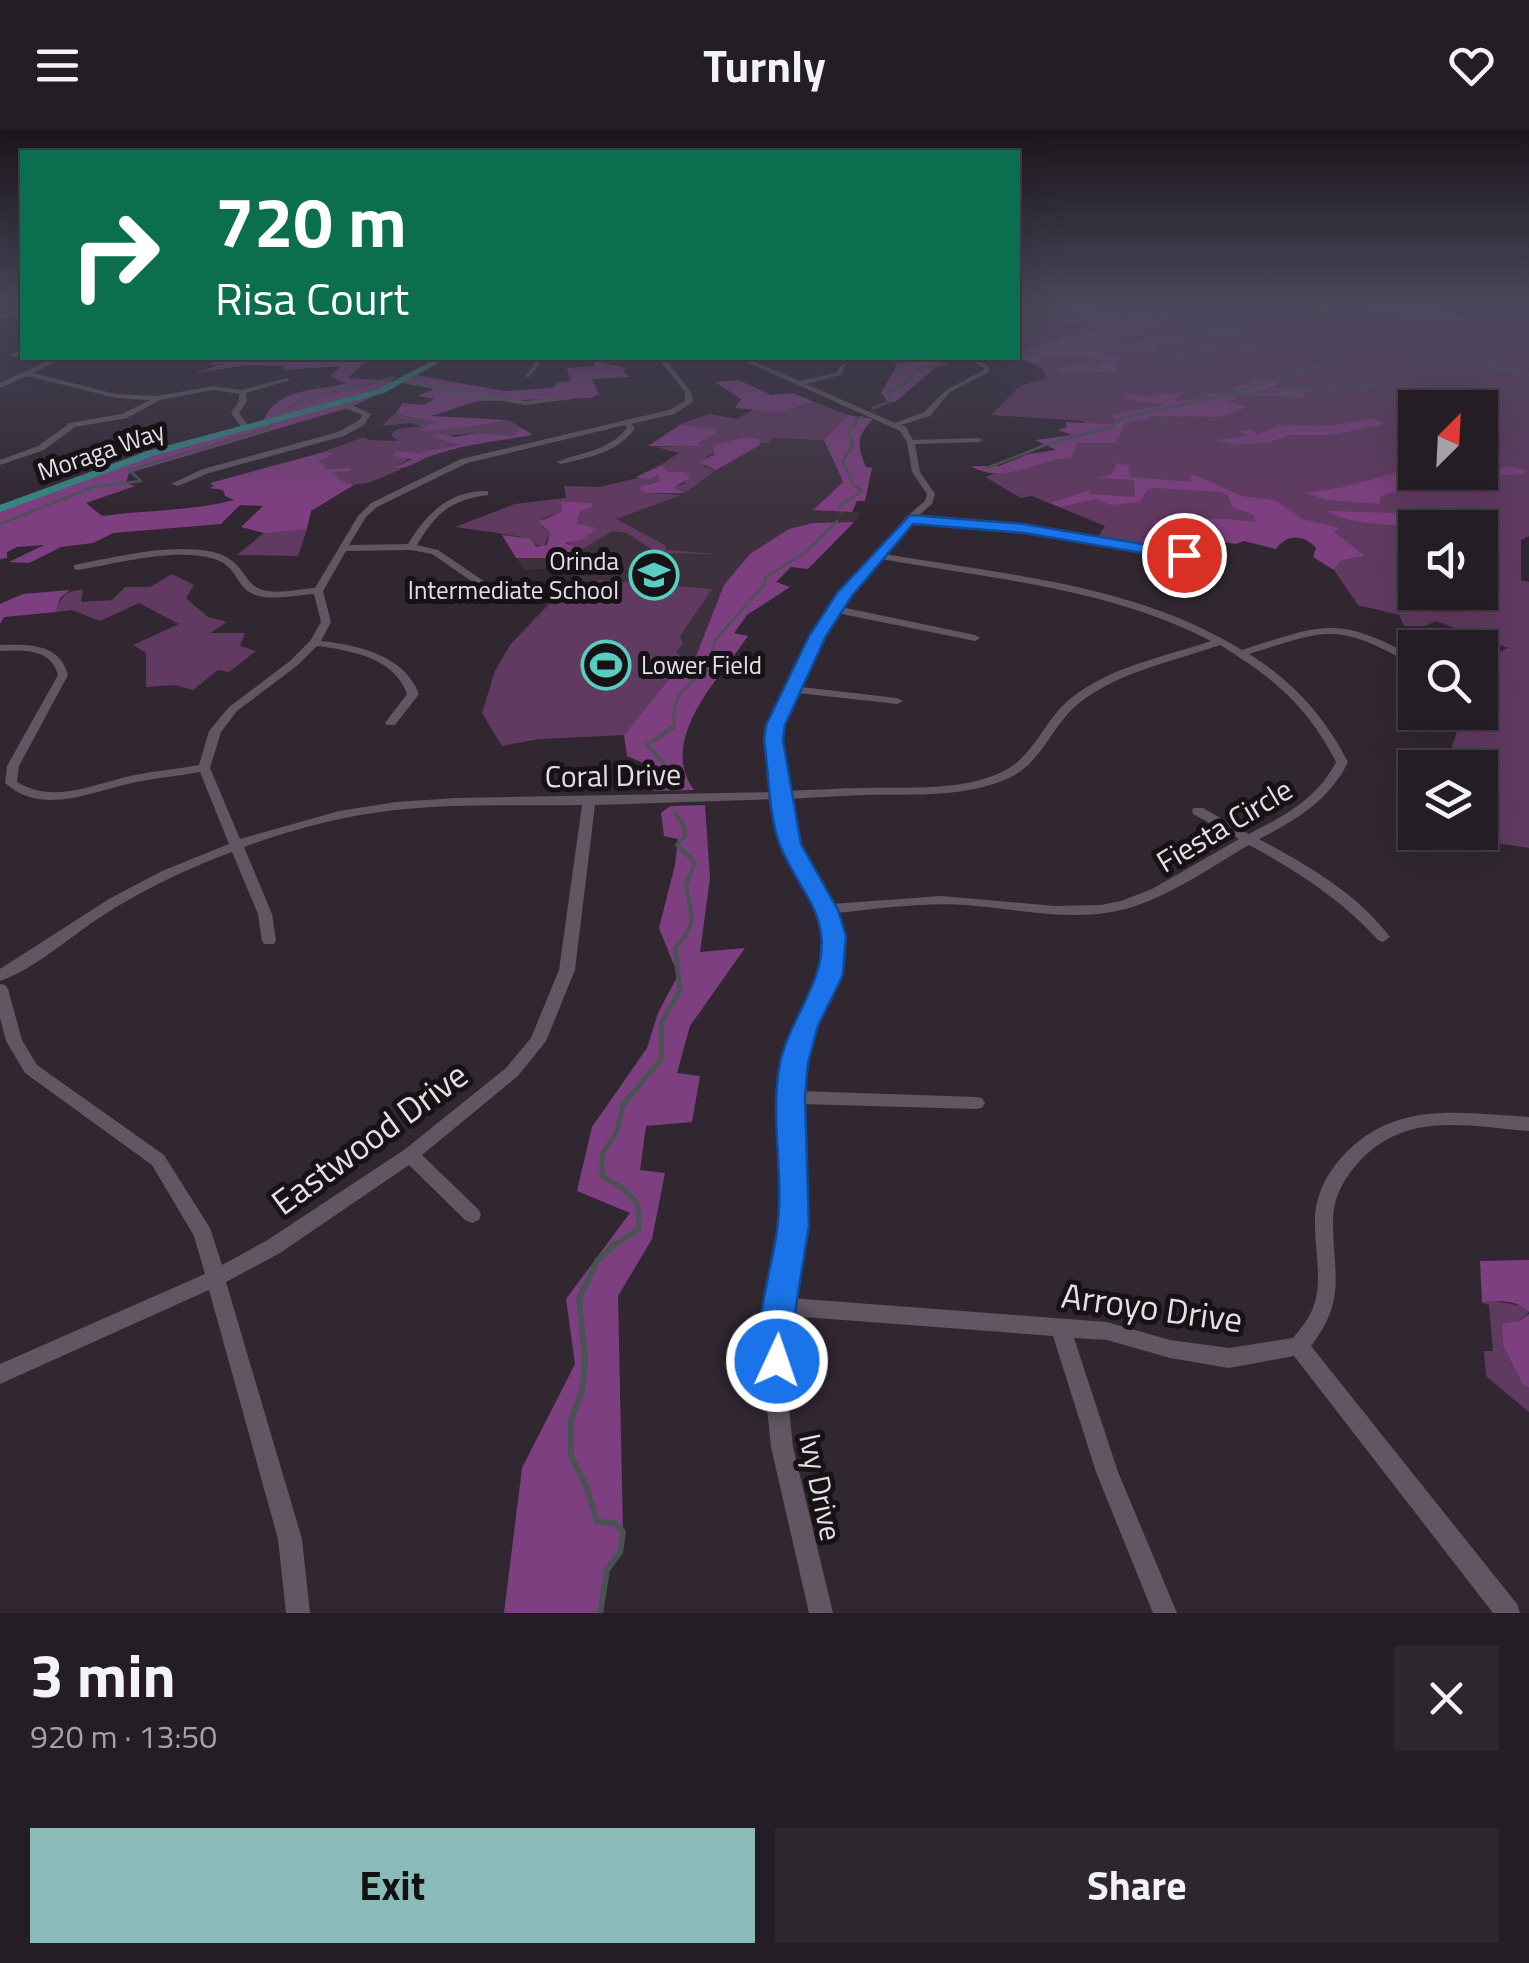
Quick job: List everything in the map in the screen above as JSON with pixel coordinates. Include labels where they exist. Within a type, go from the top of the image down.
[{"type":"main road","name":"Moraga Way","points":[[0,510],[119,464],[342,404],[404,382],[423,370]]},
{"type":"street","points":[[0,386],[36,370]]},
{"type":"street","points":[[527,376],[532,370]]},
{"type":"street","points":[[269,941],[266,914],[204,768],[214,731],[233,709],[314,644],[326,622],[318,591],[342,548],[374,505],[440,470],[487,454],[671,412],[689,402],[688,392],[671,370]]},
{"type":"street","name":"Ivy Drive","points":[[770,370],[896,425],[911,442],[916,472],[931,494],[929,502],[834,609],[776,725],[774,740],[790,844],[826,910],[834,936],[830,975],[805,1026],[794,1063],[794,1226],[780,1306],[776,1389],[782,1447],[821,1613]]},
{"type":"street","points":[[800,383],[841,370]]},
{"type":"street","points":[[896,425],[928,414],[948,391],[988,370]]},
{"type":"street","points":[[29,374],[116,396],[157,398],[213,388],[242,392],[287,380]]},
{"type":"street","points":[[404,382],[525,403],[568,398]]},
{"type":"street","points":[[242,392],[243,401],[235,414],[248,429]]},
{"type":"street","points":[[0,463],[41,448],[72,425],[124,416],[157,398]]},
{"type":"street","points":[[175,484],[206,471],[340,434],[361,424],[367,414],[342,404]]},
{"type":"street","points":[[562,462],[620,442],[628,435],[628,424]]},
{"type":"street","points":[[911,442],[979,440]]},
{"type":"street","points":[[411,547],[440,506],[461,496],[485,493]]},
{"type":"street","points":[[910,519],[1024,528],[1184,555]]},
{"type":"street","points":[[342,548],[411,547],[435,552],[484,584],[470,600]]},
{"type":"street","points":[[78,566],[194,552],[227,561],[254,591],[318,591]]},
{"type":"street","name":"Fiesta Circle","points":[[826,910],[941,900],[1078,910],[1118,906],[1158,893],[1320,796],[1335,780],[1342,762],[1332,738],[1297,696],[1272,674],[1165,615],[1128,602],[880,556]]},
{"type":"street","points":[[834,609],[974,638]]},
{"type":"street","points":[[1239,654],[1335,628],[1368,634],[1398,652]]},
{"type":"street","name":"Coral Drive","points":[[0,976],[37,956],[133,891],[237,846],[339,815],[410,804],[781,796],[948,787],[993,780],[1030,761],[1055,722],[1078,698],[1099,686],[1218,642]]},
{"type":"street","points":[[314,644],[366,652],[407,678],[413,694],[390,724]]},
{"type":"street","points":[[0,648],[53,654],[62,667],[62,675],[13,766],[11,783],[20,791],[49,797],[72,795],[204,768]]},
{"type":"street","points":[[793,688],[897,702]]},
{"type":"street","name":"Eastwood Drive","points":[[0,1374],[214,1279],[273,1246],[410,1155],[512,1072],[538,1041],[567,970],[589,801]]},
{"type":"street","points":[[1198,811],[1364,913],[1384,937]]},
{"type":"street","points":[[0,989],[14,1041],[32,1069],[158,1160],[203,1234],[290,1539],[298,1613]]},
{"type":"street","points":[[791,1097],[976,1103]]},
{"type":"street","points":[[1508,1613],[1299,1346],[1317,1325],[1329,1297],[1324,1232],[1326,1193],[1371,1137],[1406,1122],[1453,1117],[1529,1124]]},
{"type":"street","points":[[410,1155],[472,1216]]},
{"type":"street","name":"Arroyo Drive","points":[[780,1306],[1106,1331],[1170,1349],[1229,1358],[1299,1346]]},
{"type":"street","points":[[1061,1327],[1082,1408],[1135,1548],[1165,1613]]},
{"type":"shaded area","points":[[337,370],[356,370],[348,378],[393,381],[384,391],[351,407],[129,473],[126,483],[135,486],[86,503],[102,516],[218,504],[234,500],[225,496],[223,490],[210,488],[214,486],[210,483],[320,453],[334,453],[317,462],[325,464],[324,469],[350,468],[333,472],[354,485],[311,511],[307,529],[264,533],[241,527],[263,506],[240,505],[221,524],[113,533],[93,543],[61,547],[29,563],[9,562],[44,545],[17,547],[7,552],[7,558],[0,559],[0,505],[147,451],[264,420],[277,402],[298,393],[346,384],[331,376]]},
{"type":"shaded area","points":[[568,370],[624,370],[630,377],[592,379],[599,394],[590,398],[478,401],[431,416],[508,420],[475,426],[418,430],[436,422],[395,414],[403,403],[424,405],[434,399],[418,396],[438,387],[404,382],[409,374],[504,391],[552,388],[558,382],[570,381]]},
{"type":"shaded area","points":[[894,370],[932,370],[895,402],[887,401],[881,393]]},
{"type":"shaded area","points":[[1043,370],[1529,370],[1529,536],[1521,540],[1521,580],[1529,582],[1529,848],[1498,843],[1498,750],[1451,750],[1458,730],[1498,730],[1498,653],[1508,648],[1498,644],[1498,630],[1460,630],[1436,621],[1425,626],[1404,626],[1399,615],[1358,605],[1334,570],[1337,565],[1324,532],[1148,534],[1140,545],[1097,538],[1105,526],[1032,496],[1021,498],[985,477],[1082,442],[1084,421],[991,415],[1020,386],[1046,378]]},
{"type":"shaded area","points":[[1058,370],[1101,370],[1115,370],[1113,372],[1064,372]]},
{"type":"shaded area","points":[[739,380],[771,395],[793,393],[814,402],[780,412],[735,408],[741,399],[715,382]]},
{"type":"shaded area","points":[[1250,381],[1275,381],[1278,385],[1266,388],[1302,391],[1305,397],[1233,395],[1235,399],[1228,401],[1248,407],[1220,417],[1149,416],[1151,419],[1126,422],[1116,443],[1078,443],[1071,458],[1007,473],[971,466],[999,466],[1028,454],[1056,450],[1035,440],[1072,435],[1058,430],[1067,427],[1065,422],[1110,424],[1115,420],[1110,415],[1165,405],[1129,400],[1123,394],[1154,397],[1152,394],[1182,393],[1175,401],[1212,398],[1205,394],[1230,393],[1236,386],[1257,384]]},
{"type":"shaded area","name":"Orinda Intermediate School","points":[[814,402],[848,415],[824,441],[843,482],[814,509],[861,513],[858,518],[854,522],[813,523],[789,529],[754,554],[724,585],[696,656],[670,678],[624,735],[539,739],[502,746],[482,713],[495,671],[510,645],[575,574],[564,567],[524,570],[501,533],[455,527],[515,504],[566,498],[564,486],[600,487],[629,481],[679,453],[648,446],[683,423],[709,414],[738,419],[756,408],[780,412]]},
{"type":"shaded area","points":[[814,402],[848,415],[824,440],[772,438],[770,443],[730,442],[705,458],[703,467],[716,470],[685,493],[672,488],[685,484],[686,472],[667,472],[662,465],[679,453],[657,447],[698,446],[701,430],[680,425],[683,423],[709,414],[738,419],[756,408],[780,412]]},
{"type":"shaded area","points":[[394,414],[438,422],[427,428],[508,420],[522,428],[513,436],[477,433],[433,437],[460,445],[417,453],[395,468],[402,469],[367,483],[340,479],[315,462],[331,453],[320,453],[364,437],[397,441],[391,434],[398,429],[421,426],[382,426]]},
{"type":"shaded area","points":[[848,415],[873,419],[860,442],[866,467],[872,468],[865,501],[857,501],[852,512],[813,510],[843,482],[824,440]]},
{"type":"shaded area","points":[[1373,418],[1385,424],[1332,435],[1291,435],[1269,442],[1235,445],[1216,440],[1249,436],[1237,431],[1251,430],[1258,435],[1279,425],[1329,426]]},
{"type":"shaded area","points":[[680,425],[713,429],[716,433],[698,443],[701,446],[648,446]]},
{"type":"shaded area","points":[[522,428],[533,435],[456,448],[394,468],[412,459],[392,456],[396,451],[417,453],[459,445],[432,437],[438,433],[454,437],[477,433],[512,436]]},
{"type":"shaded area","points":[[748,437],[759,439],[760,445],[716,470],[698,462],[714,455],[714,445]]},
{"type":"shaded area","points":[[1112,463],[1128,465],[1130,477],[1192,482],[1190,477],[1195,475],[1242,496],[1275,500],[1302,519],[1340,528],[1334,532],[1365,556],[1341,560],[1334,570],[1313,557],[1316,548],[1301,538],[1290,538],[1276,549],[1244,541],[1236,544],[1185,537],[1210,553],[1184,555],[1140,545],[1152,527],[1158,528],[1153,522],[1157,520],[1255,522],[1254,515],[1232,507],[1228,496],[1220,492],[1155,488],[1147,490],[1140,502],[1111,505],[1096,499],[1060,507],[1050,503],[1090,490],[1090,494],[1135,497],[1134,480],[1098,478],[1110,475],[1117,466]]},
{"type":"shaded area","points":[[662,465],[668,472],[686,472],[690,478],[673,488],[685,493],[645,493],[638,487],[660,481],[658,474],[652,479],[636,477]]},
{"type":"shaded area","points":[[1510,466],[1526,470],[1525,474],[1498,475],[1498,468]]},
{"type":"shaded area","points":[[1398,472],[1398,490],[1449,490],[1387,493],[1380,498],[1380,504],[1326,500],[1304,492]]},
{"type":"shaded area","points":[[658,473],[661,481],[648,483],[645,493],[681,495],[616,519],[665,545],[666,550],[716,554],[657,553],[627,533],[612,531],[575,554],[573,546],[565,541],[582,540],[595,529],[577,525],[580,511],[592,503],[561,501],[562,511],[543,518],[542,527],[550,533],[543,547],[518,536],[455,527],[515,504],[566,498],[564,486],[600,487]]},
{"type":"shaded area","points":[[561,501],[592,503],[592,507],[580,511],[577,524],[597,528],[582,540],[564,543],[574,546],[573,552],[582,564],[549,568],[548,558],[516,558],[502,535],[531,539],[536,547],[547,545],[550,533],[539,522],[562,511]]},
{"type":"shaded area","points":[[1327,511],[1398,513],[1398,525],[1376,524]]},
{"type":"shaded area","points":[[854,522],[808,569],[791,567],[776,582],[790,587],[747,615],[734,633],[748,636],[709,690],[687,730],[685,770],[694,790],[654,791],[648,765],[627,756],[624,735],[670,678],[696,656],[724,585],[750,554],[789,529],[813,523]]},
{"type":"shaded area","points":[[307,529],[298,556],[237,555],[264,533]]},
{"type":"shaded area","points":[[172,574],[194,585],[186,598],[208,617],[227,622],[210,633],[245,633],[240,646],[256,651],[229,672],[218,670],[193,690],[175,685],[146,687],[146,653],[133,645],[179,624],[139,603],[100,621],[72,610],[56,612],[62,598],[72,591],[83,590],[81,602],[112,600],[125,587],[150,587]]},
{"type":"shaded area","name":"Lower Field","points":[[599,580],[712,589],[680,636],[683,643],[676,652],[680,656],[657,674],[670,678],[624,735],[539,739],[502,746],[482,713],[495,671],[510,645],[562,591],[586,589]]},
{"type":"shaded area","points":[[70,590],[60,598],[56,612],[4,617],[0,624],[0,604],[23,594]]},
{"type":"shaded area","points":[[705,805],[710,878],[700,952],[745,948],[690,1026],[677,1073],[700,1076],[692,1122],[646,1126],[640,1170],[665,1173],[652,1239],[618,1296],[623,1532],[620,1552],[607,1570],[599,1613],[504,1613],[522,1468],[575,1364],[566,1299],[630,1213],[577,1191],[592,1127],[647,1048],[658,1013],[678,975],[659,928],[678,839],[664,836],[661,813],[670,806]]},
{"type":"shaded area","points":[[1529,1260],[1529,1312],[1507,1302],[1482,1303],[1480,1261]]},
{"type":"shaded area","points":[[1491,1300],[1526,1307],[1529,1312],[1519,1321],[1502,1325],[1503,1346],[1523,1385],[1529,1388],[1529,1412],[1486,1376],[1484,1351],[1493,1351],[1489,1305],[1482,1303]]},
{"type":"shaded area","points":[[1529,1314],[1529,1388],[1523,1385],[1503,1346],[1502,1324],[1519,1321]]},
{"type":"waterway","points":[[900,370],[898,373],[910,375]]},
{"type":"waterway","points":[[873,408],[889,402],[890,391],[909,382],[916,370]]},
{"type":"waterway","points":[[987,468],[1048,444],[1113,427],[1114,422],[1127,417],[1226,395],[1306,370]]},
{"type":"waterway","points":[[1506,370],[1529,375]]},
{"type":"waterway","points":[[280,413],[302,399],[313,401],[318,395],[394,378]]},
{"type":"waterway","points":[[1364,386],[1383,382]]},
{"type":"waterway","points":[[1235,393],[1362,388],[1386,382]]},
{"type":"waterway","points":[[840,512],[840,506],[862,491],[852,483],[843,461],[853,445],[848,430],[857,422],[854,419],[862,417]]},
{"type":"waterway","points":[[0,524],[93,487],[141,481],[129,470],[267,429],[273,423]]},
{"type":"waterway","points":[[672,728],[675,704],[686,687],[722,662],[712,649],[716,639],[765,584],[766,577],[806,552],[837,521]]},
{"type":"waterway","points":[[672,728],[647,745],[663,762],[666,778],[675,789]]},
{"type":"waterway","points":[[675,813],[684,826],[685,836],[677,845],[695,862],[686,885],[690,925],[675,949],[676,957]]},
{"type":"waterway","points":[[615,1244],[638,1230],[638,1210],[632,1197],[602,1176],[602,1155],[617,1131],[623,1104],[661,1060],[662,1022],[680,990],[676,955]]},
{"type":"waterway","points":[[600,1613],[607,1570],[620,1552],[623,1532],[615,1523],[597,1522],[587,1488],[571,1456],[571,1420],[582,1391],[585,1358],[579,1299],[597,1261],[615,1244]]},
{"type":"place","name":"Orinda Intermediate School","points":[[654,575]]},
{"type":"place","name":"Lower Field","points":[[606,665]]},
{"type":"route","points":[[777,1361],[780,1306],[794,1226],[794,1063],[805,1026],[830,975],[834,936],[826,910],[790,844],[774,740],[776,725],[817,636],[845,593],[910,519],[1024,528],[1184,555]]}]
